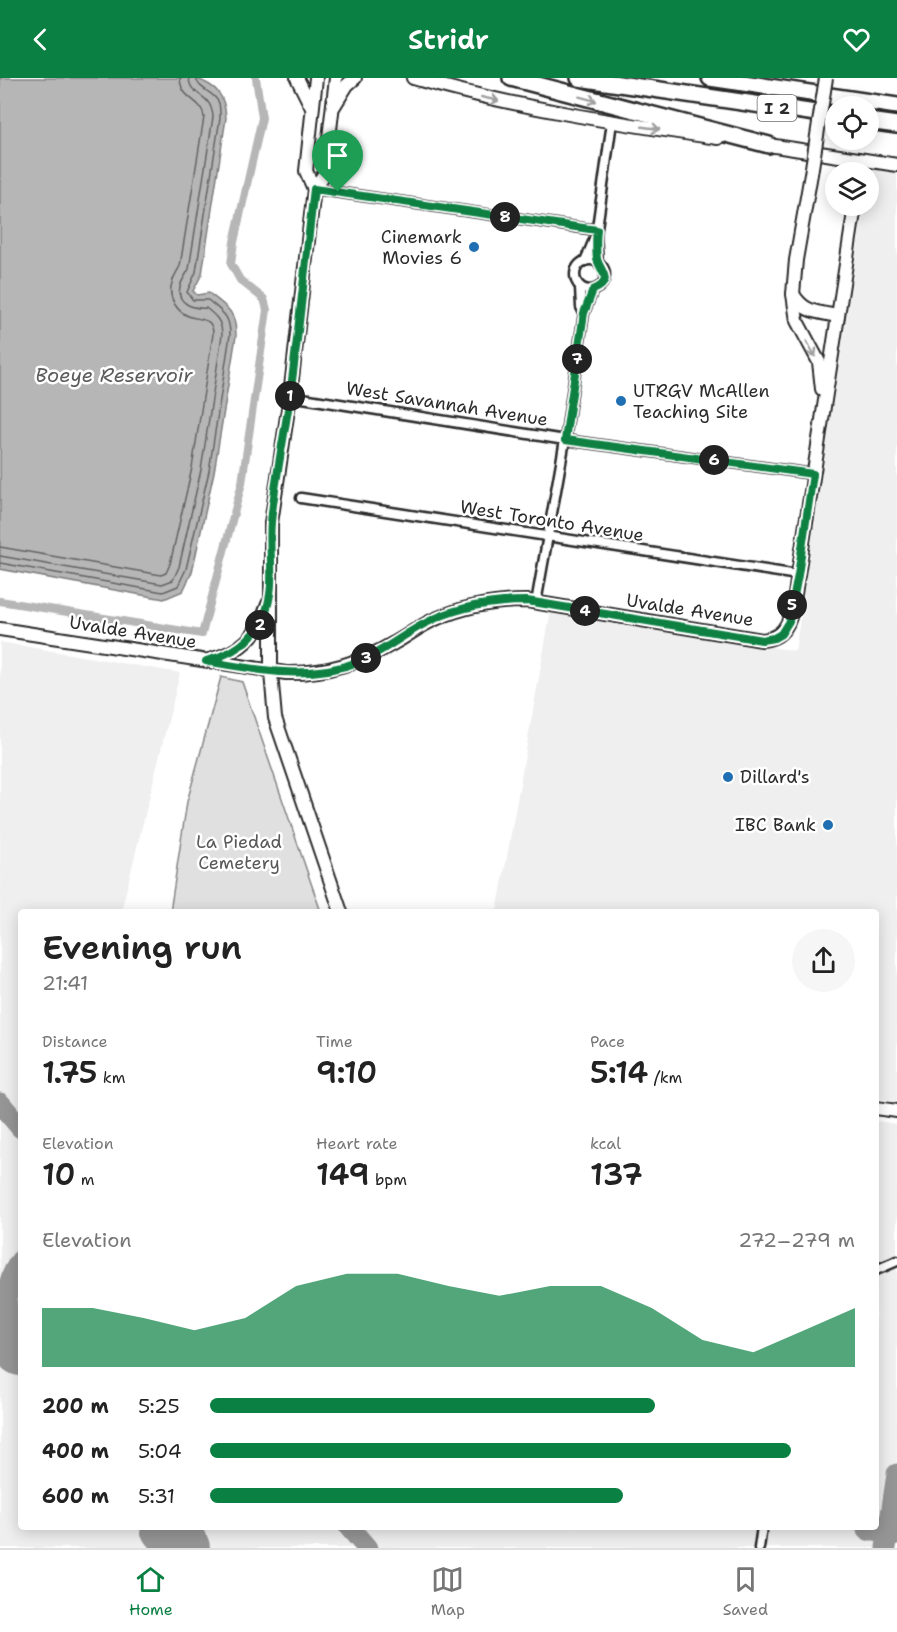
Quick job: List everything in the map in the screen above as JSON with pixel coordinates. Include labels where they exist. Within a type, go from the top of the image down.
[{"type":"highway","points":[[511,78],[769,145]]},
{"type":"highway","name":"I 2","points":[[579,78],[825,114]]},
{"type":"highway","name":"I 2","points":[[710,78],[897,106]]},
{"type":"highway","points":[[879,123],[897,125]]},
{"type":"street","points":[[297,78],[312,108]]},
{"type":"street","points":[[314,189],[306,171],[316,78]]},
{"type":"street","points":[[336,78],[325,173],[314,189],[290,396],[271,523],[271,673],[275,718],[340,909]]},
{"type":"street","points":[[332,110],[347,85],[355,78]]},
{"type":"street","points":[[413,78],[498,101],[612,122],[769,145],[843,162]]},
{"type":"street","points":[[823,414],[822,377],[819,362],[797,321],[793,294],[796,260],[826,78]]},
{"type":"street","points":[[598,262],[596,233],[612,122]]},
{"type":"street","points":[[879,166],[897,165]]},
{"type":"street","points":[[314,189],[596,233]]},
{"type":"street","points":[[798,575],[853,216]]},
{"type":"street","points":[[585,261],[596,233]]},
{"type":"street","points":[[591,260],[598,262],[603,268],[605,278],[600,287],[586,290],[580,287],[575,281],[574,272],[579,264],[591,260]]},
{"type":"street","points":[[580,287],[584,313]]},
{"type":"street","points":[[536,603],[565,440],[584,313],[593,290]]},
{"type":"street","points":[[793,294],[799,305],[807,309],[838,316]]},
{"type":"street","name":"West Savannah Avenue","points":[[290,396],[565,440],[813,474]]},
{"type":"street","name":"West Toronto Avenue","points":[[301,498],[798,575]]},
{"type":"street","name":"Uvalde Avenue","points":[[0,629],[271,673],[317,672],[361,661],[421,626],[454,611],[508,601],[536,603],[762,640],[774,638],[781,634],[789,621],[798,575]]},
{"type":"street","points":[[206,661],[223,657],[254,636],[271,597]]},
{"type":"street","points":[[879,1108],[897,1111]]},
{"type":"street","points":[[879,1269],[897,1261]]},
{"type":"street","points":[[759,1548],[762,1530]]},
{"type":"shaded area","points":[[879,169],[897,172],[897,1102],[879,1099],[879,909],[498,909],[551,610],[795,651],[862,216],[879,216]]},
{"type":"shaded area","points":[[0,642],[180,673],[122,909],[18,909],[18,1530],[879,1530],[879,1121],[897,1124],[897,1548],[0,1548]]},
{"type":"green space","name":"La Piedad Cemetery","points":[[221,677],[242,682],[320,909],[170,909],[187,802]]},
{"type":"water","name":"Boeye Reservoir","points":[[0,78],[195,78],[214,88],[224,103],[226,118],[202,274],[193,291],[197,295],[209,293],[229,310],[236,327],[236,336],[214,472],[192,572],[183,591],[164,599],[0,569]]},
{"type":"waterway","points":[[0,601],[202,634],[242,483],[267,310],[264,299],[240,280],[231,264],[262,118],[256,78]]},
{"type":"taxiway","points":[[0,1103],[18,1124]]},
{"type":"taxiway","points":[[18,1265],[7,1293],[8,1316],[18,1344]]},
{"type":"taxiway","points":[[886,1548],[897,1474]]},
{"type":"taxiway","points":[[352,1530],[367,1548]]},
{"type":"taxiway","points":[[867,1530],[897,1534]]},
{"type":"runway","points":[[0,1325],[18,1346]]},
{"type":"runway","points":[[169,1530],[184,1548]]},
{"type":"place","name":"Cinemark Movies 6","points":[[474,247]]},
{"type":"place","name":"UTRGV McAllen Teaching Site","points":[[621,401]]},
{"type":"place","name":"Dillard's","points":[[728,777]]},
{"type":"place","name":"IBC Bank","points":[[828,825]]},
{"type":"route","points":[[314,189],[338,192],[597,230],[597,257],[605,278],[600,287],[593,290],[584,313],[565,440],[813,474],[798,575],[786,629],[774,638],[762,640],[527,601],[508,601],[454,611],[421,626],[361,661],[328,670],[301,674],[271,673],[206,661],[223,657],[254,636],[271,597],[271,523],[290,396],[314,189]]}]
